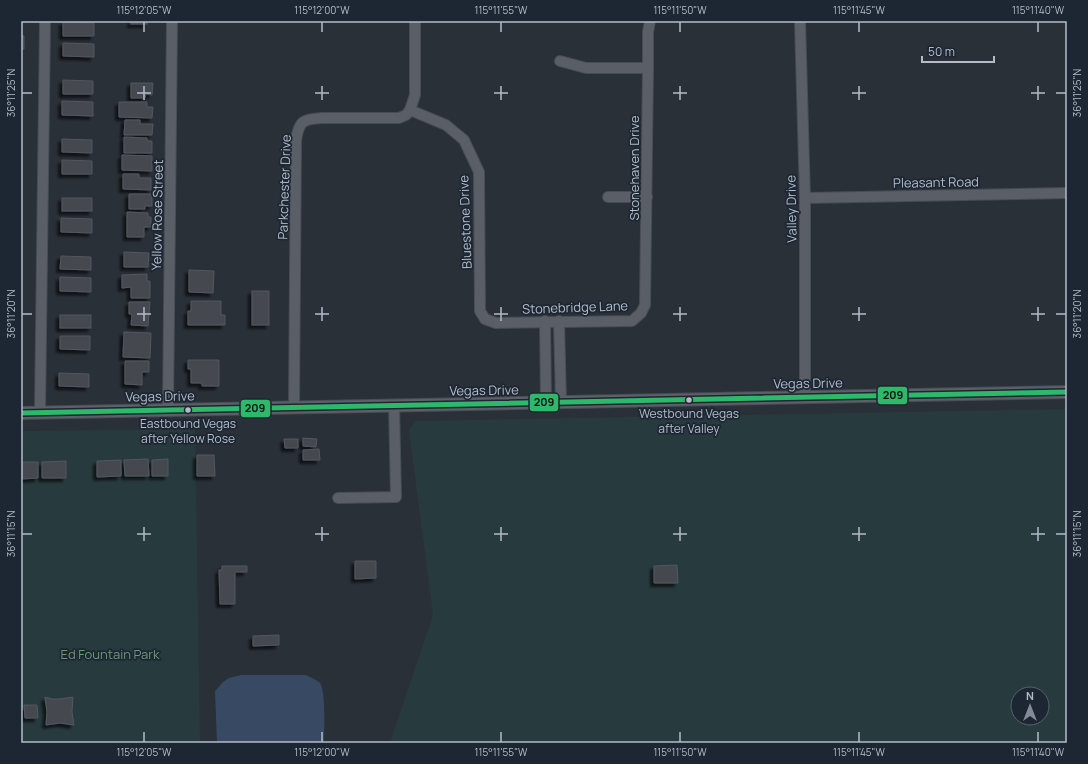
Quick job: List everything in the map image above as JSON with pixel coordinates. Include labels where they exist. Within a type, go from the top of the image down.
[{"type":"main road","name":"Vegas Drive","points":[[21,413],[1067,392]]},
{"type":"street","points":[[40,412],[45,21]]},
{"type":"street","name":"Yellow Rose Street","points":[[168,410],[172,21]]},
{"type":"street","points":[[410,110],[415,95],[415,21]]},
{"type":"street","name":"Stonehaven Drive","points":[[641,313],[645,305],[648,32],[650,21]]},
{"type":"street","name":"Valley Drive","points":[[800,21],[805,198],[805,397]]},
{"type":"street","points":[[560,61],[586,68],[648,68]]},
{"type":"street","name":"Bluestone Drive","points":[[410,110],[446,125],[464,140],[479,172],[480,311],[485,319]]},
{"type":"street","name":"Parkchester Drive","points":[[294,407],[296,140],[298,130],[302,123],[310,118],[399,118],[406,115],[410,110]]},
{"type":"street","name":"Pleasant Road","points":[[805,198],[1067,193]]},
{"type":"street","points":[[608,197],[647,197]]},
{"type":"street","name":"Stonebridge Lane","points":[[485,319],[496,323],[545,321],[632,321],[641,313]]},
{"type":"street","points":[[545,321],[546,402]]},
{"type":"street","points":[[559,321],[561,402]]},
{"type":"street","points":[[338,498],[396,497],[394,405]]},
{"type":"green space","points":[[1067,409],[1067,743],[390,743],[433,615],[409,430],[416,421]]},
{"type":"green space","name":"Ed Fountain Park","points":[[195,429],[200,743],[21,743],[21,431]]},
{"type":"water","points":[[241,675],[306,675],[320,683],[323,694],[324,743],[217,743],[215,691],[229,678]]},
{"type":"building","points":[[131,21],[147,21],[147,24],[131,24]]},
{"type":"building","points":[[63,22],[94,23],[94,36],[63,36]]},
{"type":"building","points":[[21,35],[24,36],[24,49],[21,49]]},
{"type":"building","points":[[63,43],[94,44],[94,57],[63,56]]},
{"type":"building","points":[[63,80],[93,81],[93,94],[63,94]]},
{"type":"building","points":[[131,83],[153,83],[152,95],[146,94],[145,98],[131,98]]},
{"type":"building","points":[[62,101],[93,102],[93,116],[62,115]]},
{"type":"building","points":[[119,102],[147,102],[147,107],[153,107],[152,118],[119,117]]},
{"type":"building","points":[[125,120],[140,120],[140,124],[153,124],[152,135],[124,135]]},
{"type":"building","points":[[124,137],[147,138],[147,141],[152,141],[152,153],[124,153]]},
{"type":"building","points":[[62,139],[92,140],[92,153],[62,152]]},
{"type":"building","points":[[122,155],[152,156],[152,171],[122,170]]},
{"type":"building","points":[[62,160],[92,161],[92,174],[62,174]]},
{"type":"building","points":[[123,174],[139,174],[139,178],[151,178],[151,190],[123,189]]},
{"type":"building","points":[[129,194],[152,194],[152,206],[145,206],[145,209],[129,209]]},
{"type":"building","points":[[62,198],[92,198],[92,211],[62,211]]},
{"type":"building","points":[[127,212],[148,213],[148,217],[151,217],[151,227],[144,227],[144,237],[127,237]]},
{"type":"building","points":[[61,218],[92,219],[92,233],[61,232]]},
{"type":"building","points":[[124,252],[149,253],[148,267],[124,267]]},
{"type":"building","points":[[61,256],[91,257],[91,270],[60,269]]},
{"type":"building","points":[[189,270],[214,271],[213,293],[189,292]]},
{"type":"building","points":[[147,274],[147,281],[150,281],[150,298],[131,298],[131,287],[122,288],[122,275]]},
{"type":"building","points":[[60,277],[91,278],[91,292],[60,291]]},
{"type":"building","points":[[252,291],[269,291],[269,325],[252,325]]},
{"type":"building","points":[[191,301],[221,301],[221,315],[225,315],[225,325],[188,325],[188,311],[191,311]]},
{"type":"building","points":[[129,302],[150,302],[148,326],[131,325],[132,314],[129,314]]},
{"type":"building","points":[[60,315],[91,315],[91,328],[60,328]]},
{"type":"building","points":[[124,332],[151,333],[150,358],[123,357]]},
{"type":"building","points":[[60,336],[90,336],[90,350],[60,349]]},
{"type":"building","points":[[188,360],[219,360],[219,386],[202,386],[202,383],[191,383],[191,369],[188,369]]},
{"type":"building","points":[[125,361],[149,361],[149,372],[142,372],[142,385],[125,384]]},
{"type":"building","points":[[59,373],[89,374],[89,387],[59,386]]},
{"type":"building","points":[[303,438],[317,439],[316,447],[303,446]]},
{"type":"building","points":[[284,439],[298,439],[298,448],[285,448]]},
{"type":"building","points":[[319,449],[320,460],[303,460],[303,450]]},
{"type":"building","points":[[197,455],[214,455],[215,476],[197,476]]},
{"type":"building","points":[[148,459],[149,476],[125,476],[124,460]]},
{"type":"building","points":[[168,459],[168,476],[152,476],[152,460]]},
{"type":"building","points":[[121,460],[121,476],[97,477],[97,461]]},
{"type":"building","points":[[66,461],[66,478],[42,478],[42,462]]},
{"type":"building","points":[[21,462],[38,462],[38,478],[21,479]]},
{"type":"building","points":[[355,561],[376,561],[376,578],[355,579]]},
{"type":"building","points":[[677,565],[678,583],[654,583],[654,566]]},
{"type":"building","points":[[222,566],[247,566],[247,572],[235,572],[235,604],[220,604],[219,570],[222,570]]},
{"type":"building","points":[[279,635],[279,645],[253,646],[253,636]]},
{"type":"building","points":[[45,697],[59,699],[73,697],[72,712],[74,725],[60,723],[46,725],[47,712]]},
{"type":"building","points":[[24,705],[37,705],[38,718],[25,718]]},
{"type":"transit line","name":"209","points":[[21,413],[1067,392]]},
{"type":"place","name":"Westbound Vegas after Valley","points":[[689,400]]},
{"type":"place","name":"Eastbound Vegas after Yellow Rose","points":[[188,410]]}]
